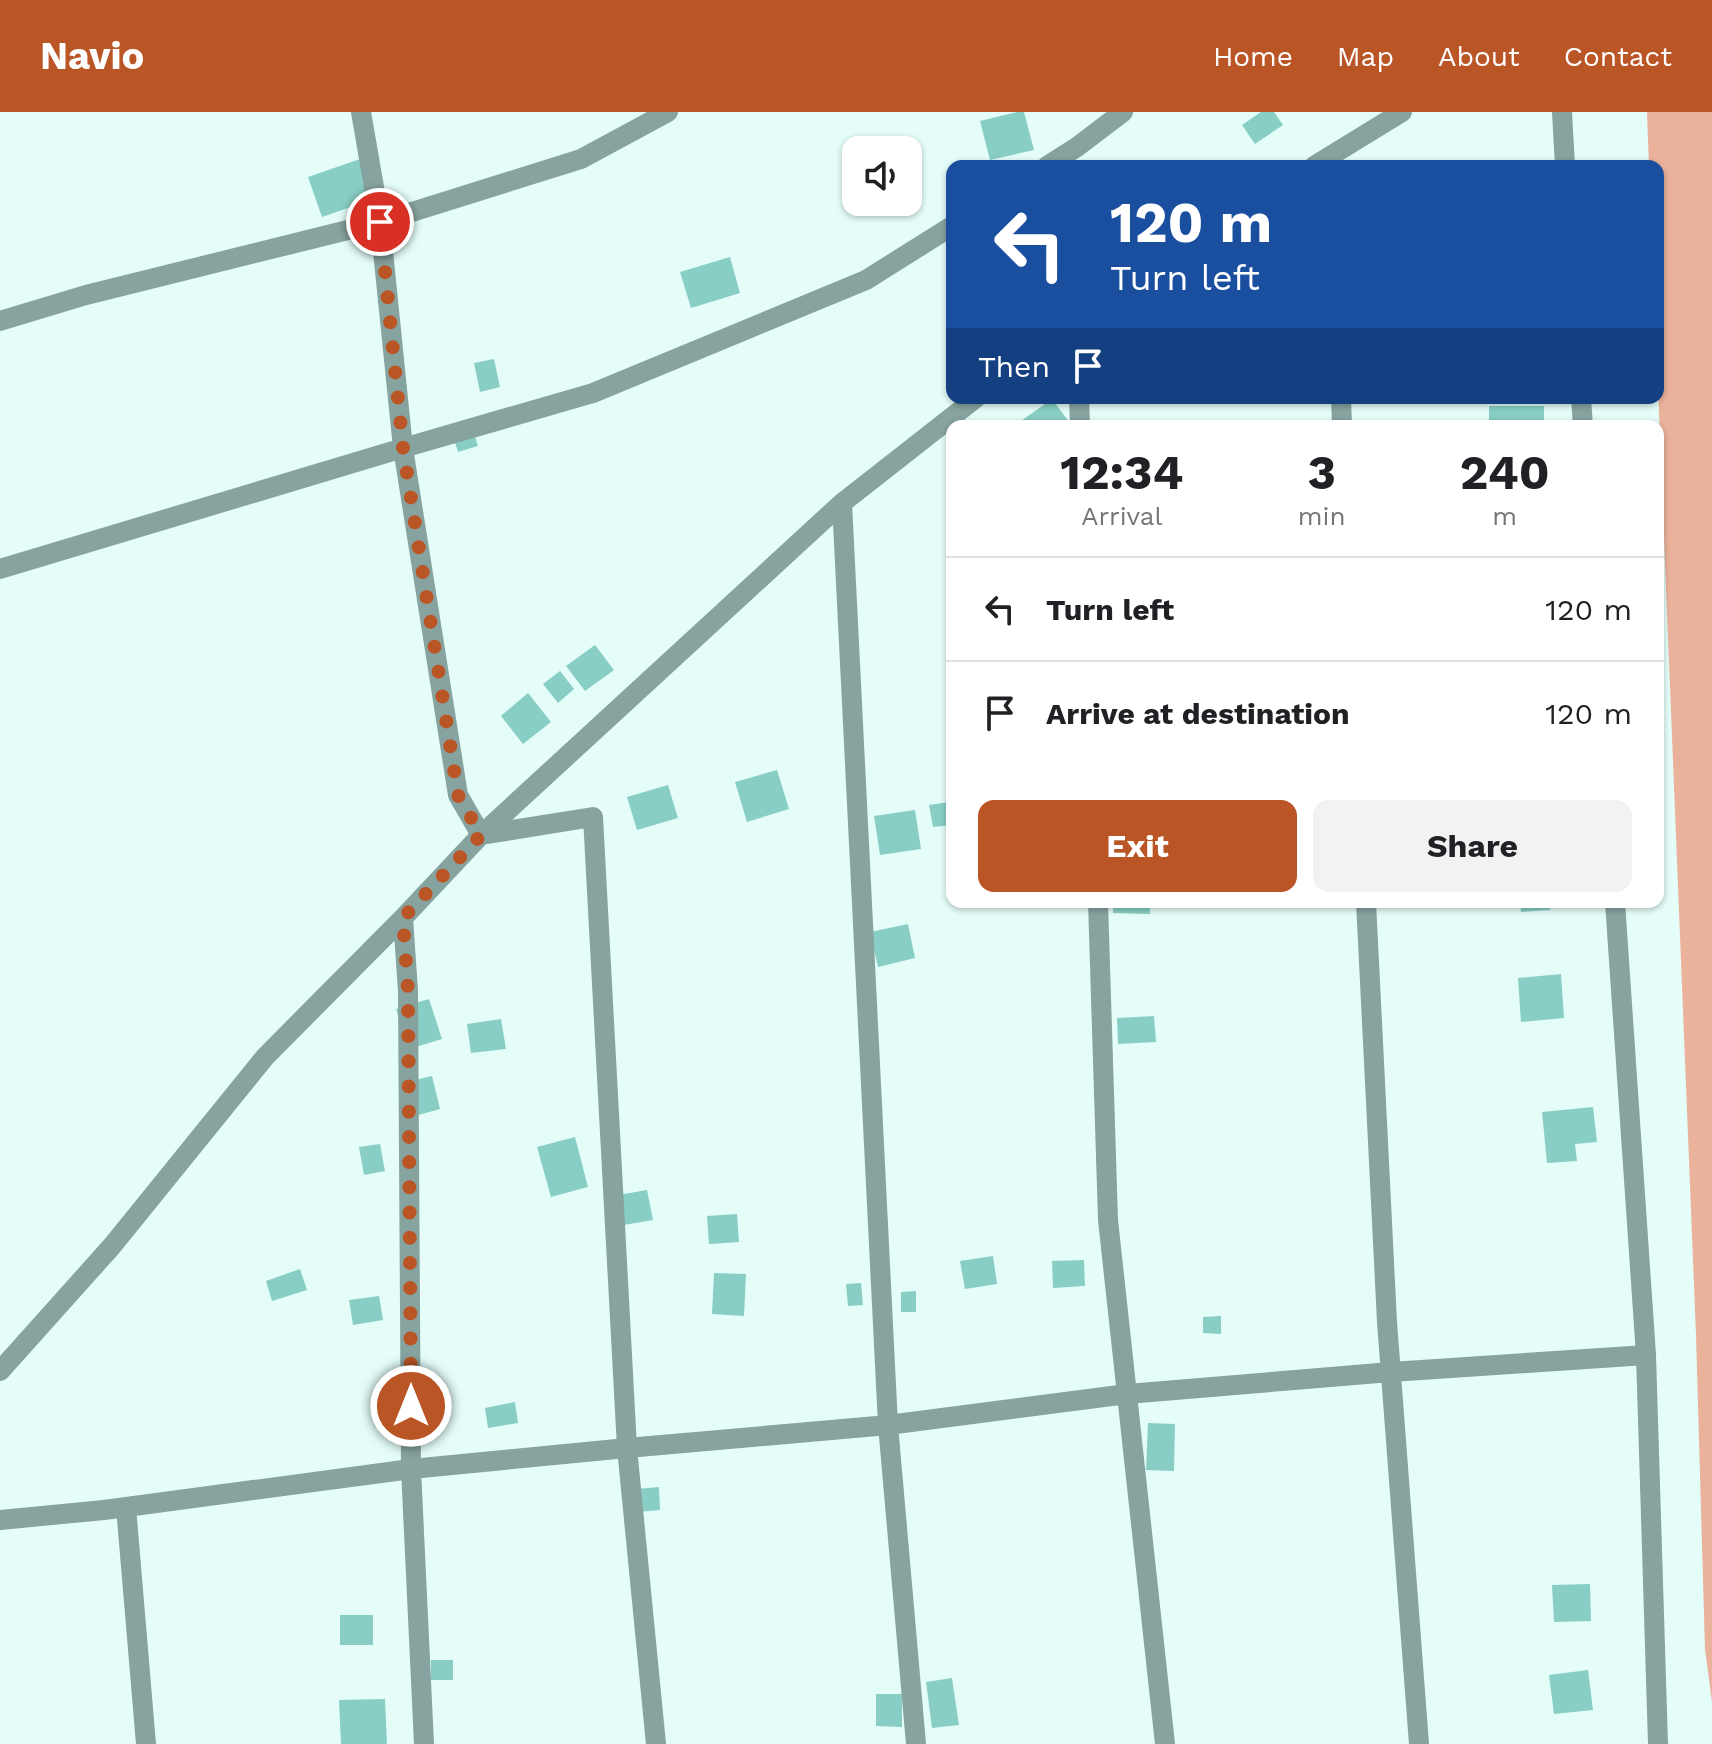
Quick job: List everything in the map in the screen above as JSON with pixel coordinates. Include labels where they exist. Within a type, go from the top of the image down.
[{"type":"street","points":[[361,112],[380,222],[403,448],[458,795],[481,835]]},
{"type":"street","points":[[0,321],[86,295],[380,222],[581,159],[668,112]]},
{"type":"street","points":[[1056,160],[1123,112]]},
{"type":"street","points":[[1329,160],[1402,112]]},
{"type":"street","points":[[1562,112],[1565,160]]},
{"type":"street","points":[[0,569],[593,393],[866,280],[946,230]]},
{"type":"street","points":[[948,420],[968,404]]},
{"type":"street","points":[[0,1371],[112,1246],[265,1057],[481,835],[842,503],[946,422]]},
{"type":"street","points":[[842,503],[888,1425],[916,1744]]},
{"type":"street","points":[[481,835],[593,817],[627,1448],[656,1744]]},
{"type":"street","points":[[1098,908],[1108,1220],[1165,1744]]},
{"type":"street","points":[[1366,908],[1387,1322],[1419,1744]]},
{"type":"street","points":[[1615,908],[1646,1355],[1658,1744]]},
{"type":"street","points":[[403,918],[408,991],[411,1469],[424,1744]]},
{"type":"street","points":[[0,1520],[126,1507],[411,1469],[888,1425],[1127,1394],[1646,1355]]},
{"type":"street","points":[[126,1507],[146,1744]]},
{"type":"shaded area","points":[[1647,112],[1712,112],[1712,1702],[1705,1649],[1696,1335],[1664,538],[1664,420],[1659,420],[1659,404],[1664,404],[1664,160],[1649,160]]},
{"type":"building","points":[[1024,112],[1034,150],[990,160],[980,121]]},
{"type":"building","points":[[1261,112],[1274,112],[1283,125],[1255,144],[1242,125]]},
{"type":"building","points":[[360,159],[374,199],[322,217],[308,177]]},
{"type":"building","points":[[730,257],[740,293],[691,308],[680,272]]},
{"type":"building","points":[[494,359],[500,387],[480,392],[474,363]]},
{"type":"building","points":[[1045,404],[1056,404],[1068,420],[1022,420]]},
{"type":"building","points":[[1489,406],[1544,406],[1544,420],[1489,420]]},
{"type":"building","points":[[473,430],[478,446],[458,452],[453,436]]},
{"type":"building","points":[[595,645],[614,670],[585,691],[566,666]]},
{"type":"building","points":[[560,671],[574,689],[558,703],[543,684]]},
{"type":"building","points":[[528,693],[551,722],[523,744],[501,716]]},
{"type":"building","points":[[777,770],[789,809],[747,822],[735,782]]},
{"type":"building","points":[[668,785],[678,818],[637,830],[627,797]]},
{"type":"building","points":[[946,803],[946,826],[933,827],[929,805]]},
{"type":"building","points":[[915,810],[921,849],[880,855],[874,816]]},
{"type":"building","points":[[1113,908],[1150,908],[1150,914],[1113,913]]},
{"type":"building","points":[[1521,908],[1550,908],[1550,910],[1521,912]]},
{"type":"building","points":[[908,924],[915,958],[878,967],[870,932]]},
{"type":"building","points":[[1561,974],[1564,1018],[1521,1022],[1518,978]]},
{"type":"building","points":[[429,999],[442,1039],[409,1049],[396,1009]]},
{"type":"building","points":[[1154,1016],[1156,1042],[1118,1044],[1117,1018]]},
{"type":"building","points":[[501,1019],[506,1049],[471,1053],[467,1024]]},
{"type":"building","points":[[432,1076],[440,1109],[415,1116],[407,1082]]},
{"type":"building","points":[[1593,1107],[1597,1142],[1575,1144],[1577,1161],[1547,1163],[1542,1112]]},
{"type":"building","points":[[575,1137],[588,1187],[551,1197],[537,1147]]},
{"type":"building","points":[[380,1144],[385,1171],[364,1175],[359,1147]]},
{"type":"building","points":[[647,1190],[653,1220],[624,1225],[618,1195]]},
{"type":"building","points":[[737,1214],[739,1242],[709,1244],[707,1216]]},
{"type":"building","points":[[993,1256],[997,1284],[965,1289],[960,1261]]},
{"type":"building","points":[[1084,1260],[1085,1286],[1053,1288],[1052,1261]]},
{"type":"building","points":[[300,1269],[307,1290],[272,1301],[266,1281]]},
{"type":"building","points":[[714,1273],[746,1274],[744,1316],[712,1314]]},
{"type":"building","points":[[861,1283],[863,1305],[848,1306],[846,1284]]},
{"type":"building","points":[[916,1291],[916,1312],[901,1312],[901,1292]]},
{"type":"building","points":[[379,1296],[383,1320],[353,1325],[349,1300]]},
{"type":"building","points":[[1221,1316],[1221,1334],[1203,1333],[1203,1317]]},
{"type":"building","points":[[515,1402],[518,1423],[488,1428],[485,1408]]},
{"type":"building","points":[[1148,1423],[1175,1424],[1174,1471],[1146,1470]]},
{"type":"building","points":[[659,1487],[660,1510],[638,1512],[637,1489]]},
{"type":"building","points":[[1590,1584],[1591,1621],[1554,1622],[1552,1585]]},
{"type":"building","points":[[340,1615],[373,1615],[373,1645],[340,1645]]},
{"type":"building","points":[[431,1660],[453,1660],[453,1680],[431,1680]]},
{"type":"building","points":[[1588,1670],[1593,1710],[1554,1714],[1549,1675]]},
{"type":"building","points":[[952,1678],[959,1725],[932,1728],[926,1682]]},
{"type":"building","points":[[876,1694],[902,1694],[902,1727],[876,1726]]},
{"type":"building","points":[[385,1699],[387,1744],[341,1744],[339,1700]]},
{"type":"route","points":[[380,222],[403,448],[458,795],[481,835],[403,918],[408,991],[411,1406]]}]
